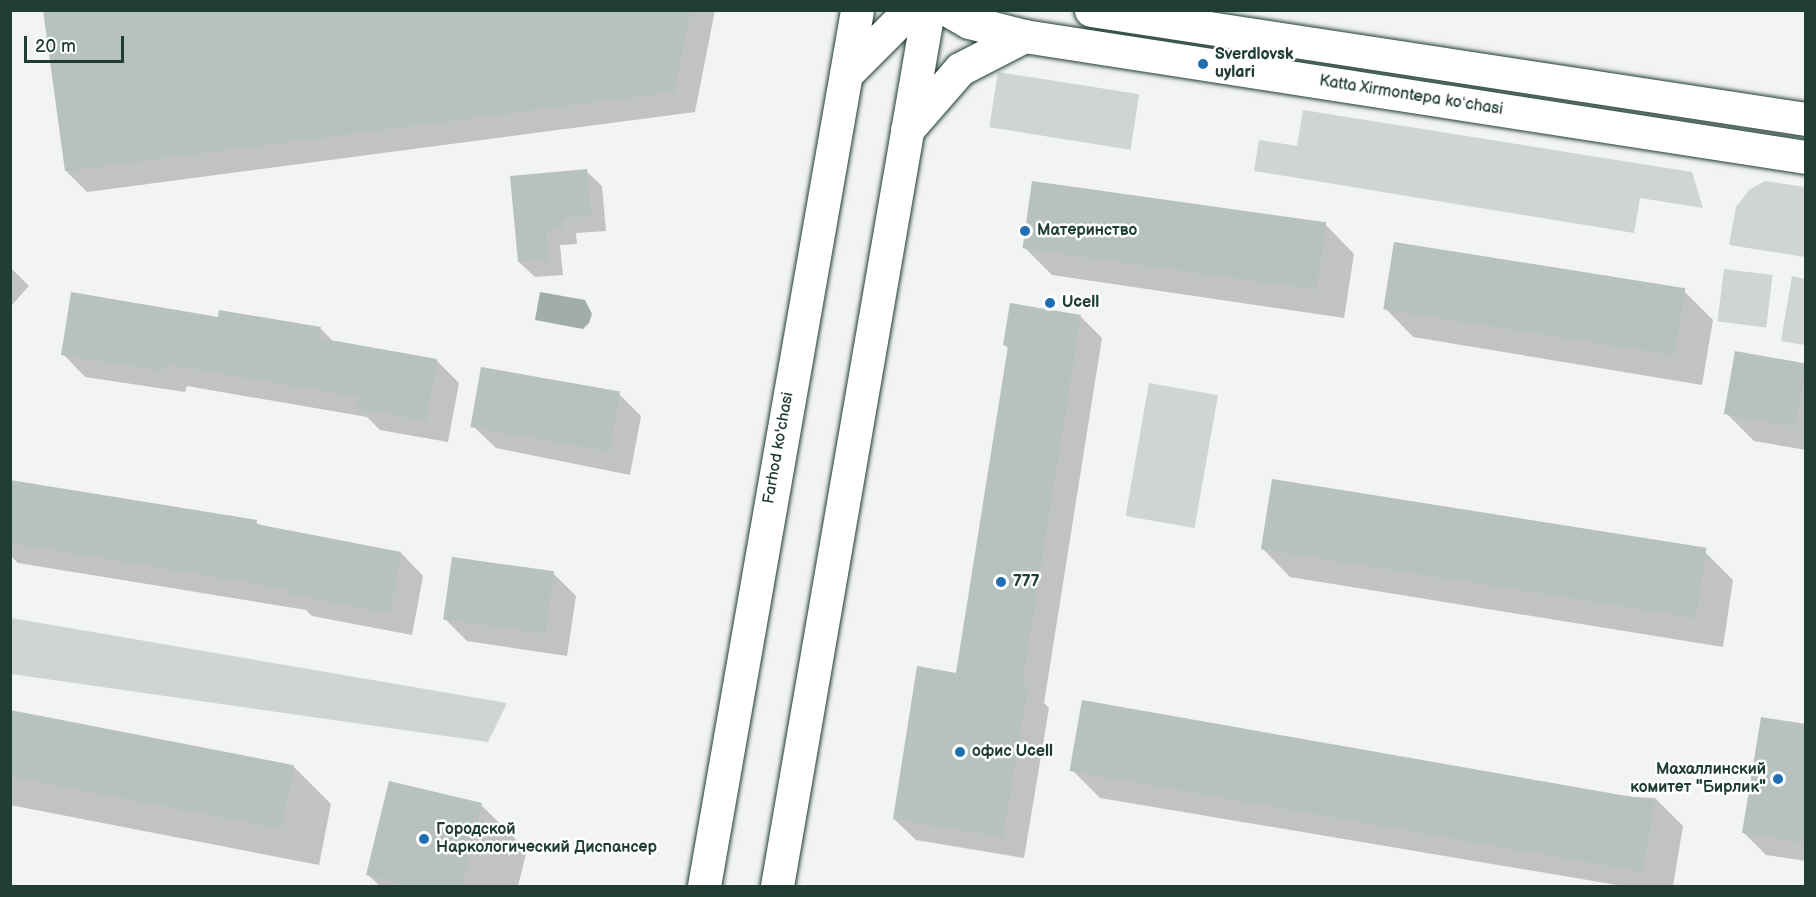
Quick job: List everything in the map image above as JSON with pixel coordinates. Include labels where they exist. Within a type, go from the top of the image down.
[{"type":"main road","name":"Farhod ko'chasi","points":[[704,886],[857,10]]},
{"type":"main road","points":[[846,74],[910,10]]},
{"type":"main road","points":[[777,886],[928,10]]},
{"type":"main road","name":"Katta Xirmontepa koʻchasi","points":[[948,10],[969,21],[1024,36],[1806,157]]},
{"type":"main road","points":[[1091,10],[1305,40],[1806,119]]},
{"type":"main road","points":[[907,130],[960,69],[1024,36]]},
{"type":"shaded area","points":[[998,72],[1139,94],[1130,150],[989,127]]},
{"type":"shaded area","points":[[1303,110],[1692,172],[1703,208],[1640,198],[1634,233],[1254,171],[1259,140],[1297,146]]},
{"type":"shaded area","points":[[1765,181],[1805,187],[1805,257],[1729,245],[1736,207],[1749,190]]},
{"type":"shaded area","points":[[1724,269],[1773,275],[1766,328],[1718,322]]},
{"type":"shaded area","points":[[1792,276],[1805,279],[1805,345],[1781,341]]},
{"type":"shaded area","points":[[540,292],[585,300],[592,314],[589,323],[583,329],[535,320]]},
{"type":"shaded area","points":[[1149,383],[1218,395],[1194,528],[1126,516]]},
{"type":"shaded area","points":[[11,618],[507,703],[488,742],[11,674]]},
{"type":"building","points":[[43,10],[691,10],[674,92],[65,171]]},
{"type":"building","points":[[587,169],[591,216],[561,218],[562,229],[546,230],[548,260],[518,262],[510,176]]},
{"type":"building","points":[[1032,181],[1326,222],[1317,290],[1023,248]]},
{"type":"building","points":[[1394,242],[1685,288],[1675,355],[1383,309]]},
{"type":"building","points":[[71,292],[218,317],[219,310],[321,327],[319,338],[437,359],[426,421],[356,408],[358,397],[165,364],[163,371],[61,355]]},
{"type":"building","points":[[1010,303],[1081,315],[1022,684],[1028,685],[1003,837],[893,819],[917,666],[956,673],[1008,346],[1003,345]]},
{"type":"building","points":[[1735,351],[1806,364],[1795,427],[1724,414]]},
{"type":"building","points":[[481,367],[620,391],[609,452],[470,427]]},
{"type":"building","points":[[1272,479],[1707,548],[1695,618],[1261,549]]},
{"type":"building","points":[[10,480],[257,520],[256,524],[401,552],[390,613],[288,594],[289,589],[10,543]]},
{"type":"building","points":[[452,557],[554,571],[545,634],[443,619]]},
{"type":"building","points":[[1082,700],[1655,801],[1643,872],[1069,771]]},
{"type":"building","points":[[10,710],[294,765],[281,829],[10,776]]},
{"type":"building","name":"Махаллинский комитет \"Бирлик\"","points":[[1761,717],[1806,724],[1806,843],[1742,833]]},
{"type":"building","name":"Городской Наркологический Диспансер","points":[[389,781],[482,803],[462,886],[413,886],[366,875]]},
{"type":"place","name":"Sverdlovsk uylari","points":[[1203,64]]},
{"type":"place","name":"Материнство","points":[[1025,231]]},
{"type":"place","name":"Ucell","points":[[1050,303]]},
{"type":"place","name":"777","points":[[1001,582]]},
{"type":"place","name":"офис Ucell","points":[[960,752]]},
{"type":"place","name":"Махаллинский комитет \"Бирлик\"","points":[[1778,779]]},
{"type":"place","name":"Городской Наркологический Диспансер","points":[[424,839]]}]
